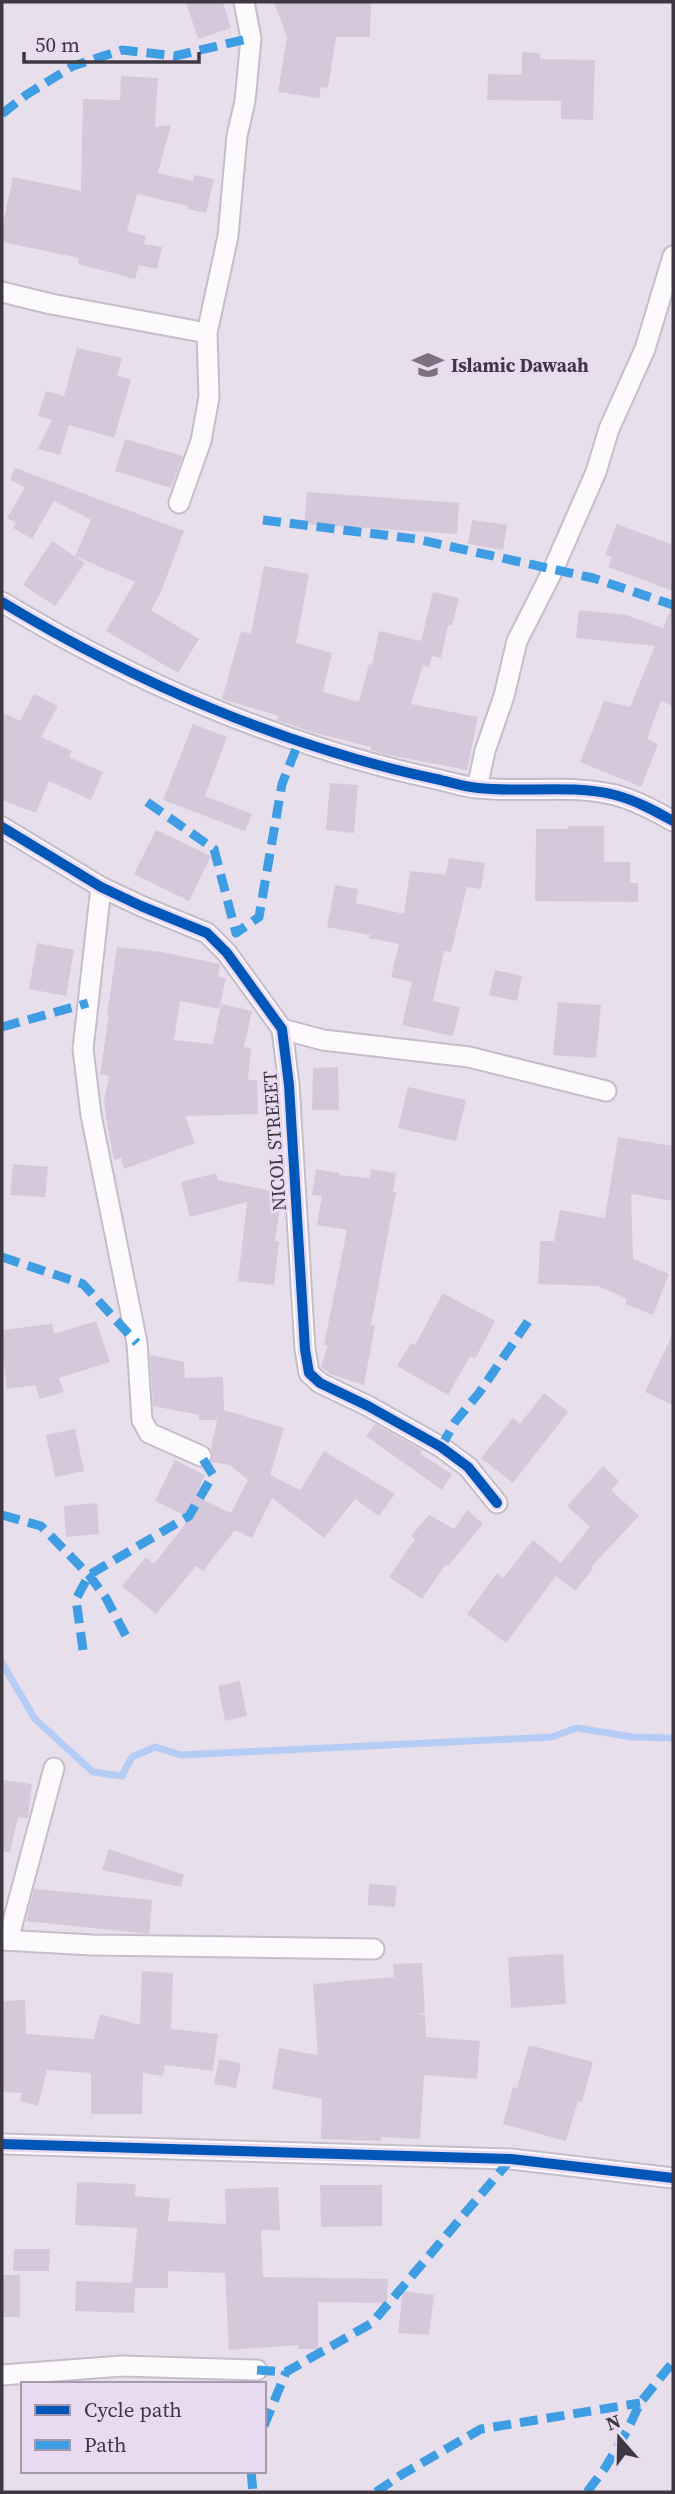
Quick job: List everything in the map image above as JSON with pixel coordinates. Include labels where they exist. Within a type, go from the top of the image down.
[{"type":"street","points":[[178,503],[201,441],[209,397],[207,332],[228,236],[237,136],[245,101],[251,38],[244,2]]},
{"type":"street","points":[[477,788],[517,641],[553,570],[596,472],[609,429],[645,349],[673,256]]},
{"type":"street","points":[[2,292],[51,304],[207,332]]},
{"type":"street","points":[[2,602],[44,628],[155,685],[234,718],[346,757],[477,788],[580,790],[616,795],[673,821]]},
{"type":"street","name":"NICOL STREEET","points":[[2,827],[101,887],[207,933],[227,953],[282,1029],[289,1086],[305,1349],[309,1373],[320,1383],[368,1406],[468,1466],[497,1503]]},
{"type":"street","points":[[101,887],[83,1049],[91,1115],[138,1343],[142,1420],[149,1433],[201,1456]]},
{"type":"street","points":[[282,1029],[323,1040],[469,1057],[606,1091]]},
{"type":"street","points":[[54,1768],[5,1940],[105,1945],[374,1949]]},
{"type":"street","points":[[2,2144],[511,2158],[673,2178]]},
{"type":"street","points":[[2,2375],[122,2366],[257,2370]]},
{"type":"building","points":[[186,2],[223,2],[231,28],[198,39]]},
{"type":"building","points":[[274,2],[371,2],[370,37],[336,37],[328,88],[321,87],[319,98],[278,92],[287,37]]},
{"type":"building","points":[[522,52],[540,53],[540,59],[595,60],[593,120],[561,119],[561,101],[487,100],[488,74],[522,75]]},
{"type":"building","points":[[121,76],[158,78],[155,127],[171,125],[158,173],[193,181],[194,175],[214,179],[206,213],[137,194],[127,231],[146,236],[144,244],[162,247],[157,269],[139,265],[135,279],[78,264],[79,258],[2,242],[2,228],[13,177],[81,191],[83,99],[120,100]]},
{"type":"building","points":[[77,348],[122,358],[117,375],[131,380],[114,438],[69,425],[60,455],[38,449],[52,420],[38,416],[46,391],[64,396]]},
{"type":"building","points":[[125,439],[183,456],[171,488],[115,471]]},
{"type":"building","points":[[15,468],[184,531],[160,594],[151,610],[199,639],[178,673],[106,631],[135,582],[75,556],[91,520],[54,501],[32,539],[13,528],[16,523],[7,518],[25,487],[10,480]]},
{"type":"building","points":[[307,492],[459,503],[457,534],[304,524]]},
{"type":"building","points":[[472,520],[507,525],[503,550],[468,544]]},
{"type":"building","points":[[617,524],[673,545],[673,591],[608,567],[612,557],[605,555]]},
{"type":"building","points":[[52,541],[85,563],[55,606],[23,585]]},
{"type":"building","points":[[264,566],[309,574],[296,643],[332,653],[323,692],[359,702],[369,664],[372,665],[379,631],[421,641],[433,592],[459,598],[452,626],[448,625],[441,658],[432,656],[429,667],[423,665],[411,704],[478,717],[467,770],[383,754],[371,750],[371,747],[311,732],[277,720],[279,716],[222,699],[241,631],[251,634]]},
{"type":"building","points":[[673,604],[673,706],[661,701],[647,739],[658,744],[641,787],[580,762],[604,701],[630,707],[655,646],[576,638],[579,610],[626,615],[663,628]]},
{"type":"building","points":[[34,694],[58,706],[41,737],[72,751],[69,757],[103,772],[91,800],[49,781],[36,813],[2,800],[2,712],[20,721]]},
{"type":"building","points":[[193,724],[227,737],[205,796],[252,814],[245,831],[163,800]]},
{"type":"building","points":[[330,783],[358,785],[354,833],[326,830]]},
{"type":"building","points":[[568,826],[604,826],[604,862],[630,862],[630,883],[638,883],[638,902],[535,901],[536,829],[568,829]]},
{"type":"building","points":[[156,830],[211,856],[189,901],[134,874]]},
{"type":"building","points":[[449,858],[485,863],[481,889],[467,887],[451,952],[444,951],[433,1001],[460,1007],[453,1036],[402,1025],[412,982],[391,977],[399,944],[327,927],[335,885],[358,889],[356,903],[404,914],[410,871],[446,875]]},
{"type":"building","points":[[37,943],[74,950],[66,996],[29,989]]},
{"type":"building","points":[[117,947],[162,952],[220,964],[218,977],[226,978],[219,1009],[180,1001],[174,1040],[213,1044],[221,1004],[252,1011],[244,1047],[251,1048],[248,1080],[257,1080],[258,1114],[185,1116],[195,1143],[124,1169],[121,1158],[114,1160],[108,1130],[104,1100],[109,1076],[100,1074]]},
{"type":"building","points":[[495,970],[522,976],[517,1001],[489,995]]},
{"type":"building","points":[[558,1002],[601,1005],[596,1058],[553,1055]]},
{"type":"building","points":[[338,1067],[339,1110],[312,1110],[313,1068]]},
{"type":"building","points":[[408,1087],[466,1100],[456,1141],[398,1128]]},
{"type":"building","points":[[618,1137],[673,1146],[673,1201],[631,1194],[633,1259],[669,1274],[653,1315],[625,1304],[627,1299],[598,1286],[538,1284],[540,1241],[554,1241],[560,1210],[605,1218]]},
{"type":"building","points":[[13,1164],[48,1167],[45,1197],[10,1195]]},
{"type":"building","points":[[316,1169],[369,1178],[371,1169],[396,1173],[393,1192],[396,1192],[371,1325],[375,1325],[364,1385],[330,1374],[321,1367],[328,1345],[324,1345],[347,1230],[317,1225],[322,1196],[312,1195]]},
{"type":"building","points":[[216,1173],[218,1180],[282,1193],[275,1241],[279,1242],[274,1285],[238,1281],[247,1202],[190,1217],[181,1182]]},
{"type":"building","points":[[443,1293],[495,1321],[475,1359],[470,1356],[448,1395],[397,1366],[411,1343],[415,1345]]},
{"type":"building","points":[[96,1321],[110,1362],[59,1378],[64,1392],[40,1399],[35,1385],[7,1389],[2,1330],[52,1324],[54,1334]]},
{"type":"building","points":[[673,1333],[673,1405],[645,1392]]},
{"type":"building","points":[[150,1355],[184,1362],[185,1378],[223,1377],[224,1410],[284,1428],[270,1475],[300,1490],[324,1451],[395,1494],[379,1516],[355,1499],[324,1538],[272,1498],[252,1538],[235,1530],[203,1571],[196,1566],[156,1614],[122,1586],[146,1557],[154,1564],[190,1518],[155,1501],[175,1460],[205,1475],[195,1496],[231,1513],[248,1480],[230,1465],[212,1462],[211,1448],[217,1420],[199,1420],[199,1415],[153,1406]]},
{"type":"building","points":[[544,1393],[568,1412],[513,1483],[481,1458],[513,1418],[520,1424]]},
{"type":"building","points":[[375,1424],[416,1447],[422,1451],[420,1454],[452,1474],[442,1490],[366,1436]]},
{"type":"building","points":[[75,1429],[84,1471],[55,1477],[46,1435]]},
{"type":"building","points":[[603,1466],[619,1481],[611,1490],[639,1516],[591,1567],[593,1569],[575,1591],[556,1576],[506,1643],[467,1614],[497,1573],[503,1578],[533,1540],[561,1563],[590,1527],[567,1506]]},
{"type":"building","points":[[97,1503],[99,1534],[66,1537],[64,1506]]},
{"type":"building","points":[[467,1510],[483,1524],[448,1566],[446,1564],[422,1599],[389,1577],[415,1539],[411,1536],[429,1515],[454,1529]]},
{"type":"building","points":[[240,1681],[247,1716],[225,1721],[218,1686]]},
{"type":"building","points":[[2,1780],[32,1784],[28,1818],[18,1817],[10,1852],[2,1852]]},
{"type":"building","points":[[109,1849],[184,1875],[181,1887],[102,1870]]},
{"type":"building","points":[[369,1884],[397,1886],[395,1907],[368,1905]]},
{"type":"building","points":[[34,1889],[152,1900],[149,1934],[26,1921]]},
{"type":"building","points":[[563,1954],[566,2004],[511,2008],[508,1957]]},
{"type":"building","points":[[422,1963],[425,2013],[416,2013],[425,2015],[426,2037],[480,2041],[477,2079],[424,2075],[420,2139],[321,2139],[322,2099],[272,2089],[279,2048],[318,2055],[313,1984],[394,1977],[393,1964]]},
{"type":"building","points":[[142,1971],[173,1973],[171,2029],[218,2034],[213,2071],[165,2065],[163,2076],[143,2073],[142,2114],[91,2114],[91,2073],[47,2070],[38,2106],[20,2101],[22,2093],[2,2092],[2,2001],[25,2000],[26,2034],[94,2039],[100,2014],[140,2025]]},
{"type":"building","points":[[529,2045],[593,2062],[582,2102],[578,2101],[566,2141],[503,2124]]},
{"type":"building","points":[[219,2059],[241,2063],[236,2088],[214,2084]]},
{"type":"building","points":[[77,2182],[136,2184],[135,2196],[170,2199],[168,2221],[226,2224],[225,2189],[278,2187],[280,2230],[261,2230],[263,2277],[388,2279],[387,2303],[318,2302],[318,2349],[298,2349],[298,2345],[229,2350],[225,2273],[168,2271],[168,2288],[135,2288],[134,2313],[75,2311],[76,2281],[132,2283],[137,2228],[75,2225]]},
{"type":"building","points":[[320,2185],[382,2185],[382,2226],[321,2227]]},
{"type":"building","points":[[14,2249],[50,2249],[49,2271],[13,2271]]},
{"type":"building","points":[[2,2275],[20,2275],[20,2317],[2,2317]]},
{"type":"building","points":[[403,2291],[434,2295],[429,2335],[398,2333]]},
{"type":"waterway","points":[[2,1663],[35,1719],[93,1772],[122,1776],[132,1757],[155,1747],[181,1755],[552,1737],[577,1728],[633,1737],[673,1738]]},
{"type":"marked path","points":[[2,114],[26,95],[73,66],[122,50],[175,56],[251,38]]},
{"type":"marked path","points":[[263,520],[416,539],[593,578],[673,605]]},
{"type":"marked path","points":[[147,802],[214,849],[236,933],[259,917],[282,784],[299,741]]},
{"type":"marked path","points":[[2,1027],[88,1003]]},
{"type":"marked path","points":[[2,1257],[83,1284],[137,1343]]},
{"type":"marked path","points":[[441,1447],[455,1422],[479,1393],[531,1317]]},
{"type":"marked path","points":[[83,1650],[76,1599],[89,1575],[189,1516],[213,1475],[201,1456]]},
{"type":"marked path","points":[[2,1515],[41,1526],[89,1575],[106,1598],[127,1638]]},
{"type":"marked path","points":[[257,2370],[286,2372],[372,2323],[511,2159]]},
{"type":"marked path","points":[[587,2492],[605,2468],[640,2403],[673,2362]]},
{"type":"marked path","points":[[266,2421],[286,2372]]},
{"type":"marked path","points":[[376,2492],[481,2429],[640,2403]]},
{"type":"marked path","points":[[251,2473],[253,2492]]},
{"type":"cycle path","points":[[2,602],[104,659],[158,685],[267,730],[323,749],[473,787],[564,789],[615,795],[673,821]]},
{"type":"cycle path","points":[[2,827],[101,887],[207,933],[227,953],[282,1029],[289,1085],[305,1349],[309,1373],[320,1383],[368,1406],[441,1447],[468,1467],[497,1503]]},
{"type":"cycle path","points":[[2,2144],[511,2159],[673,2178]]},
{"type":"place","name":"Islamic Dawaah","points":[[428,365]]}]
